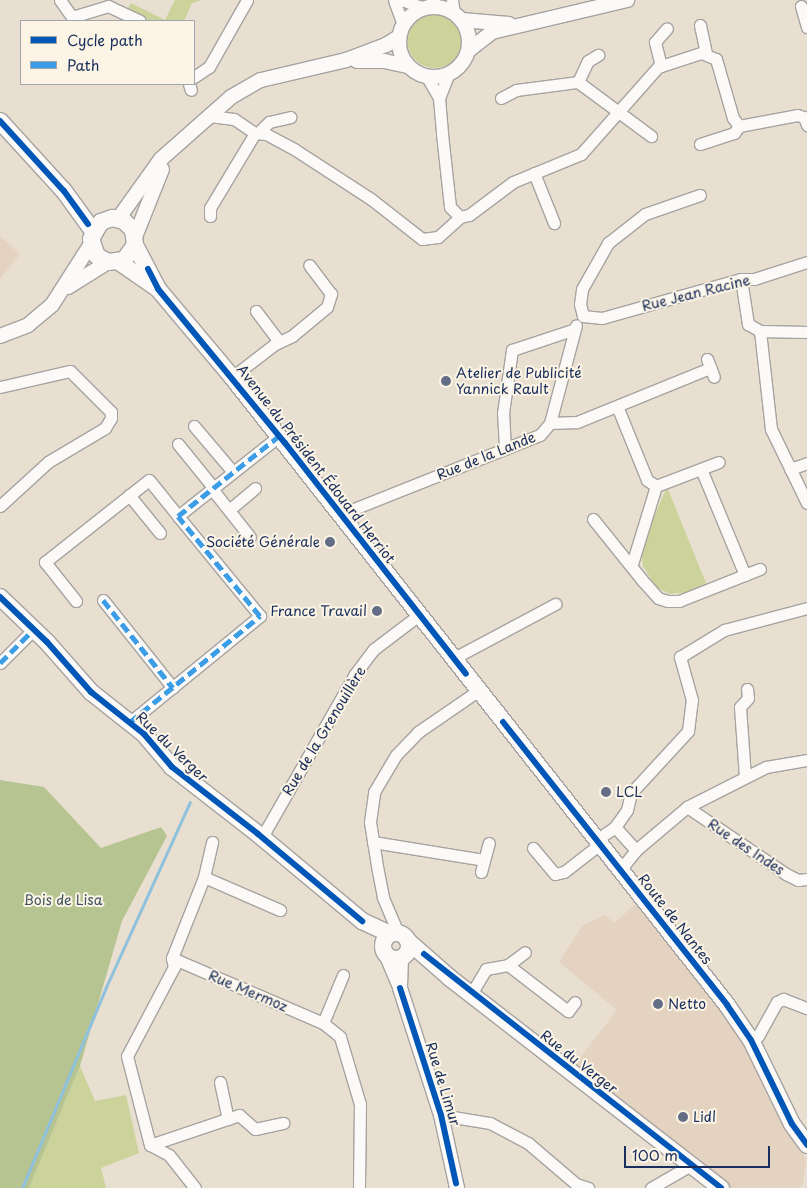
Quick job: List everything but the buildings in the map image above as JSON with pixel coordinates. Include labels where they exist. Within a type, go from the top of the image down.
[{"type":"main road","points":[[0,121],[64,191],[92,238],[97,256],[114,262],[128,257],[135,241],[130,225],[113,219],[64,191]]},
{"type":"main road","points":[[92,238],[113,219]]},
{"type":"main road","name":"Avenue du Président Édouard Herriot","points":[[135,241],[158,289],[232,377],[503,722]]},
{"type":"main road","name":"Avenue du Président Édouard Herriot","points":[[114,262],[158,289]]},
{"type":"main road","points":[[0,597],[29,634],[77,685],[161,757]]},
{"type":"main road","name":"Rue du Verger","points":[[0,597],[47,642],[91,692],[130,722],[153,744],[161,757],[196,788],[262,837],[362,921],[396,946],[450,978],[721,1188]]},
{"type":"main road","name":"Route de Nantes","points":[[503,722],[727,1005],[751,1040],[805,1140]]},
{"type":"street","points":[[60,0],[69,15],[79,16],[108,6],[138,20]]},
{"type":"street","points":[[195,76],[209,67],[247,0]]},
{"type":"street","points":[[394,0],[401,31],[400,52],[408,66]]},
{"type":"street","points":[[402,0],[520,24]]},
{"type":"street","points":[[469,50],[492,32],[627,0]]},
{"type":"street","points":[[113,219],[157,164],[231,97],[272,76],[346,60],[386,45],[401,31],[412,14],[428,5]]},
{"type":"street","points":[[801,6],[807,27]]},
{"type":"street","points":[[427,77],[448,75],[462,65],[469,50],[469,34],[456,11]]},
{"type":"street","points":[[700,25],[706,53],[716,59],[733,118],[739,126]]},
{"type":"street","points":[[661,66],[655,42],[667,28]]},
{"type":"street","points":[[209,116],[234,119],[294,149],[371,199],[422,239],[438,237],[460,217],[469,215],[500,191],[534,173],[581,154],[661,66],[706,53]]},
{"type":"street","points":[[578,82],[588,61],[598,55]]},
{"type":"street","points":[[346,60],[384,61],[408,66],[427,77],[439,98],[450,207],[460,217]]},
{"type":"street","points":[[439,98],[448,75]]},
{"type":"street","points":[[501,98],[516,90],[578,82],[651,136]]},
{"type":"street","points":[[231,97],[234,119]]},
{"type":"street","points":[[700,144],[734,132],[739,126],[797,115],[804,117],[807,124]]},
{"type":"street","points":[[210,216],[210,208],[258,132],[269,122],[290,117]]},
{"type":"street","points":[[135,241],[169,155]]},
{"type":"street","points":[[534,173],[554,223]]},
{"type":"street","points":[[550,423],[572,330],[583,316],[580,304],[582,289],[608,243],[645,214],[700,196]]},
{"type":"street","points":[[66,289],[92,238]]},
{"type":"street","points":[[0,336],[33,322],[66,289],[114,262]]},
{"type":"street","name":"Rue Jean Racine","points":[[583,316],[602,318],[741,280],[754,279],[807,262]]},
{"type":"street","points":[[232,377],[279,342],[292,336],[330,301],[331,294],[309,265]]},
{"type":"street","points":[[741,280],[748,324],[760,331],[807,332]]},
{"type":"street","points":[[256,311],[279,342]]},
{"type":"street","points":[[505,449],[503,413],[512,350],[572,330]]},
{"type":"street","points":[[760,331],[771,429],[807,503]]},
{"type":"street","name":"Rue de la Lande","points":[[341,514],[540,435],[550,423],[577,422],[710,368]]},
{"type":"street","points":[[0,387],[70,371],[111,412],[111,418],[105,428],[48,462],[0,506]]},
{"type":"street","points":[[617,406],[647,480],[656,486]]},
{"type":"street","points":[[194,426],[234,472]]},
{"type":"street","points":[[178,516],[279,436]]},
{"type":"street","points":[[178,444],[250,537]]},
{"type":"street","points":[[656,486],[719,462]]},
{"type":"street","points":[[790,469],[807,463]]},
{"type":"street","points":[[701,469],[745,575]]},
{"type":"street","points":[[76,601],[45,562],[149,480],[260,616],[130,722]]},
{"type":"street","points":[[632,564],[656,486]]},
{"type":"street","points":[[229,510],[255,488]]},
{"type":"street","points":[[129,495],[160,533]]},
{"type":"street","points":[[593,519],[632,564],[658,598],[673,603],[760,570]]},
{"type":"street","points":[[103,600],[174,688]]},
{"type":"street","points":[[454,658],[555,604]]},
{"type":"street","points":[[533,848],[554,874],[564,872],[615,827],[626,810],[631,793],[688,731],[692,700],[680,657],[724,630],[807,608]]},
{"type":"street","name":"Rue de la Grenouillère","points":[[262,837],[355,674],[374,649],[419,615]]},
{"type":"street","points":[[0,663],[29,634]]},
{"type":"street","points":[[745,777],[740,707],[748,698],[747,689]]},
{"type":"street","points":[[396,946],[383,897],[373,842],[370,810],[374,792],[396,755],[418,732],[479,690]]},
{"type":"street","points":[[620,870],[636,850],[687,807],[745,777],[781,762],[807,760]]},
{"type":"street","name":"Rue des Indes","points":[[687,807],[786,874],[798,880],[807,879]]},
{"type":"street","points":[[615,827],[636,850]]},
{"type":"street","points":[[195,1188],[169,1155],[150,1145],[127,1056],[160,999],[174,967],[172,958],[204,877],[212,842]]},
{"type":"street","points":[[373,842],[484,860]]},
{"type":"street","points":[[481,872],[489,843]]},
{"type":"street","points":[[204,877],[280,910]]},
{"type":"street","name":"Rue de Limur","points":[[396,946],[400,988],[441,1115],[457,1188]]},
{"type":"street","points":[[471,994],[486,969],[508,965],[526,952]]},
{"type":"street","name":"Rue Mermoz","points":[[172,958],[323,1023],[340,1037],[360,1104],[359,1188]]},
{"type":"street","points":[[508,965],[568,1011],[575,1002]]},
{"type":"street","points":[[323,1023],[342,976]]},
{"type":"street","points":[[751,1040],[783,999],[807,1008]]},
{"type":"street","points":[[220,1082],[228,1119]]},
{"type":"street","points":[[150,1145],[239,1115],[255,1130],[283,1122]]},
{"type":"street","points":[[441,1115],[490,1123],[528,1143],[576,1184],[588,1188]]},
{"type":"street","points":[[651,1188],[691,1164]]},
{"type":"shaded area","points":[[0,236],[20,254],[0,279]]},
{"type":"shaded area","points":[[635,904],[712,996],[737,1032],[806,1160],[803,1184],[798,1188],[731,1188],[575,1064],[617,1010],[559,962],[582,926],[604,915],[615,923]]},
{"type":"green space","points":[[175,0],[201,0],[192,3],[184,20],[165,20]]},
{"type":"green space","points":[[131,3],[165,20],[148,20],[127,10]]},
{"type":"green space","points":[[435,12],[446,14],[455,20],[461,29],[463,40],[461,51],[455,60],[446,66],[435,68],[424,66],[415,60],[409,51],[407,40],[409,29],[415,20],[424,14]]},
{"type":"green space","points":[[667,487],[706,583],[691,592],[670,594],[656,587],[643,566],[641,552]]},
{"type":"green space","name":"Bois de Lisa","points":[[0,780],[44,787],[101,848],[161,827],[167,836],[122,921],[80,1066],[29,1188],[0,1188]]},
{"type":"green space","points":[[80,1066],[95,1101],[126,1095],[139,1153],[101,1168],[106,1188],[29,1188]]},
{"type":"waterway","points":[[22,1188],[106,987],[190,802]]},
{"type":"marked path","points":[[130,722],[260,616],[178,516],[279,436]]},
{"type":"marked path","points":[[103,600],[173,688]]},
{"type":"marked path","points":[[0,663],[29,634]]},
{"type":"cycle path","points":[[0,121],[64,191],[88,224]]},
{"type":"cycle path","points":[[148,269],[158,289],[285,443],[466,674]]},
{"type":"cycle path","points":[[0,597],[47,642],[91,692],[144,734],[172,767],[258,834],[362,921]]},
{"type":"cycle path","points":[[503,722],[727,1005],[751,1040],[792,1124],[807,1145]]},
{"type":"cycle path","points":[[424,954],[721,1188]]},
{"type":"cycle path","points":[[400,988],[441,1115],[456,1183]]},
{"type":"place","name":"Atelier de Publicité Yannick Rault","points":[[446,381]]},
{"type":"place","name":"Société Générale","points":[[330,542]]},
{"type":"place","name":"France Travail","points":[[377,611]]},
{"type":"place","name":"LCL","points":[[606,792]]},
{"type":"place","name":"Netto","points":[[658,1004]]},
{"type":"place","name":"Lidl","points":[[683,1117]]}]
